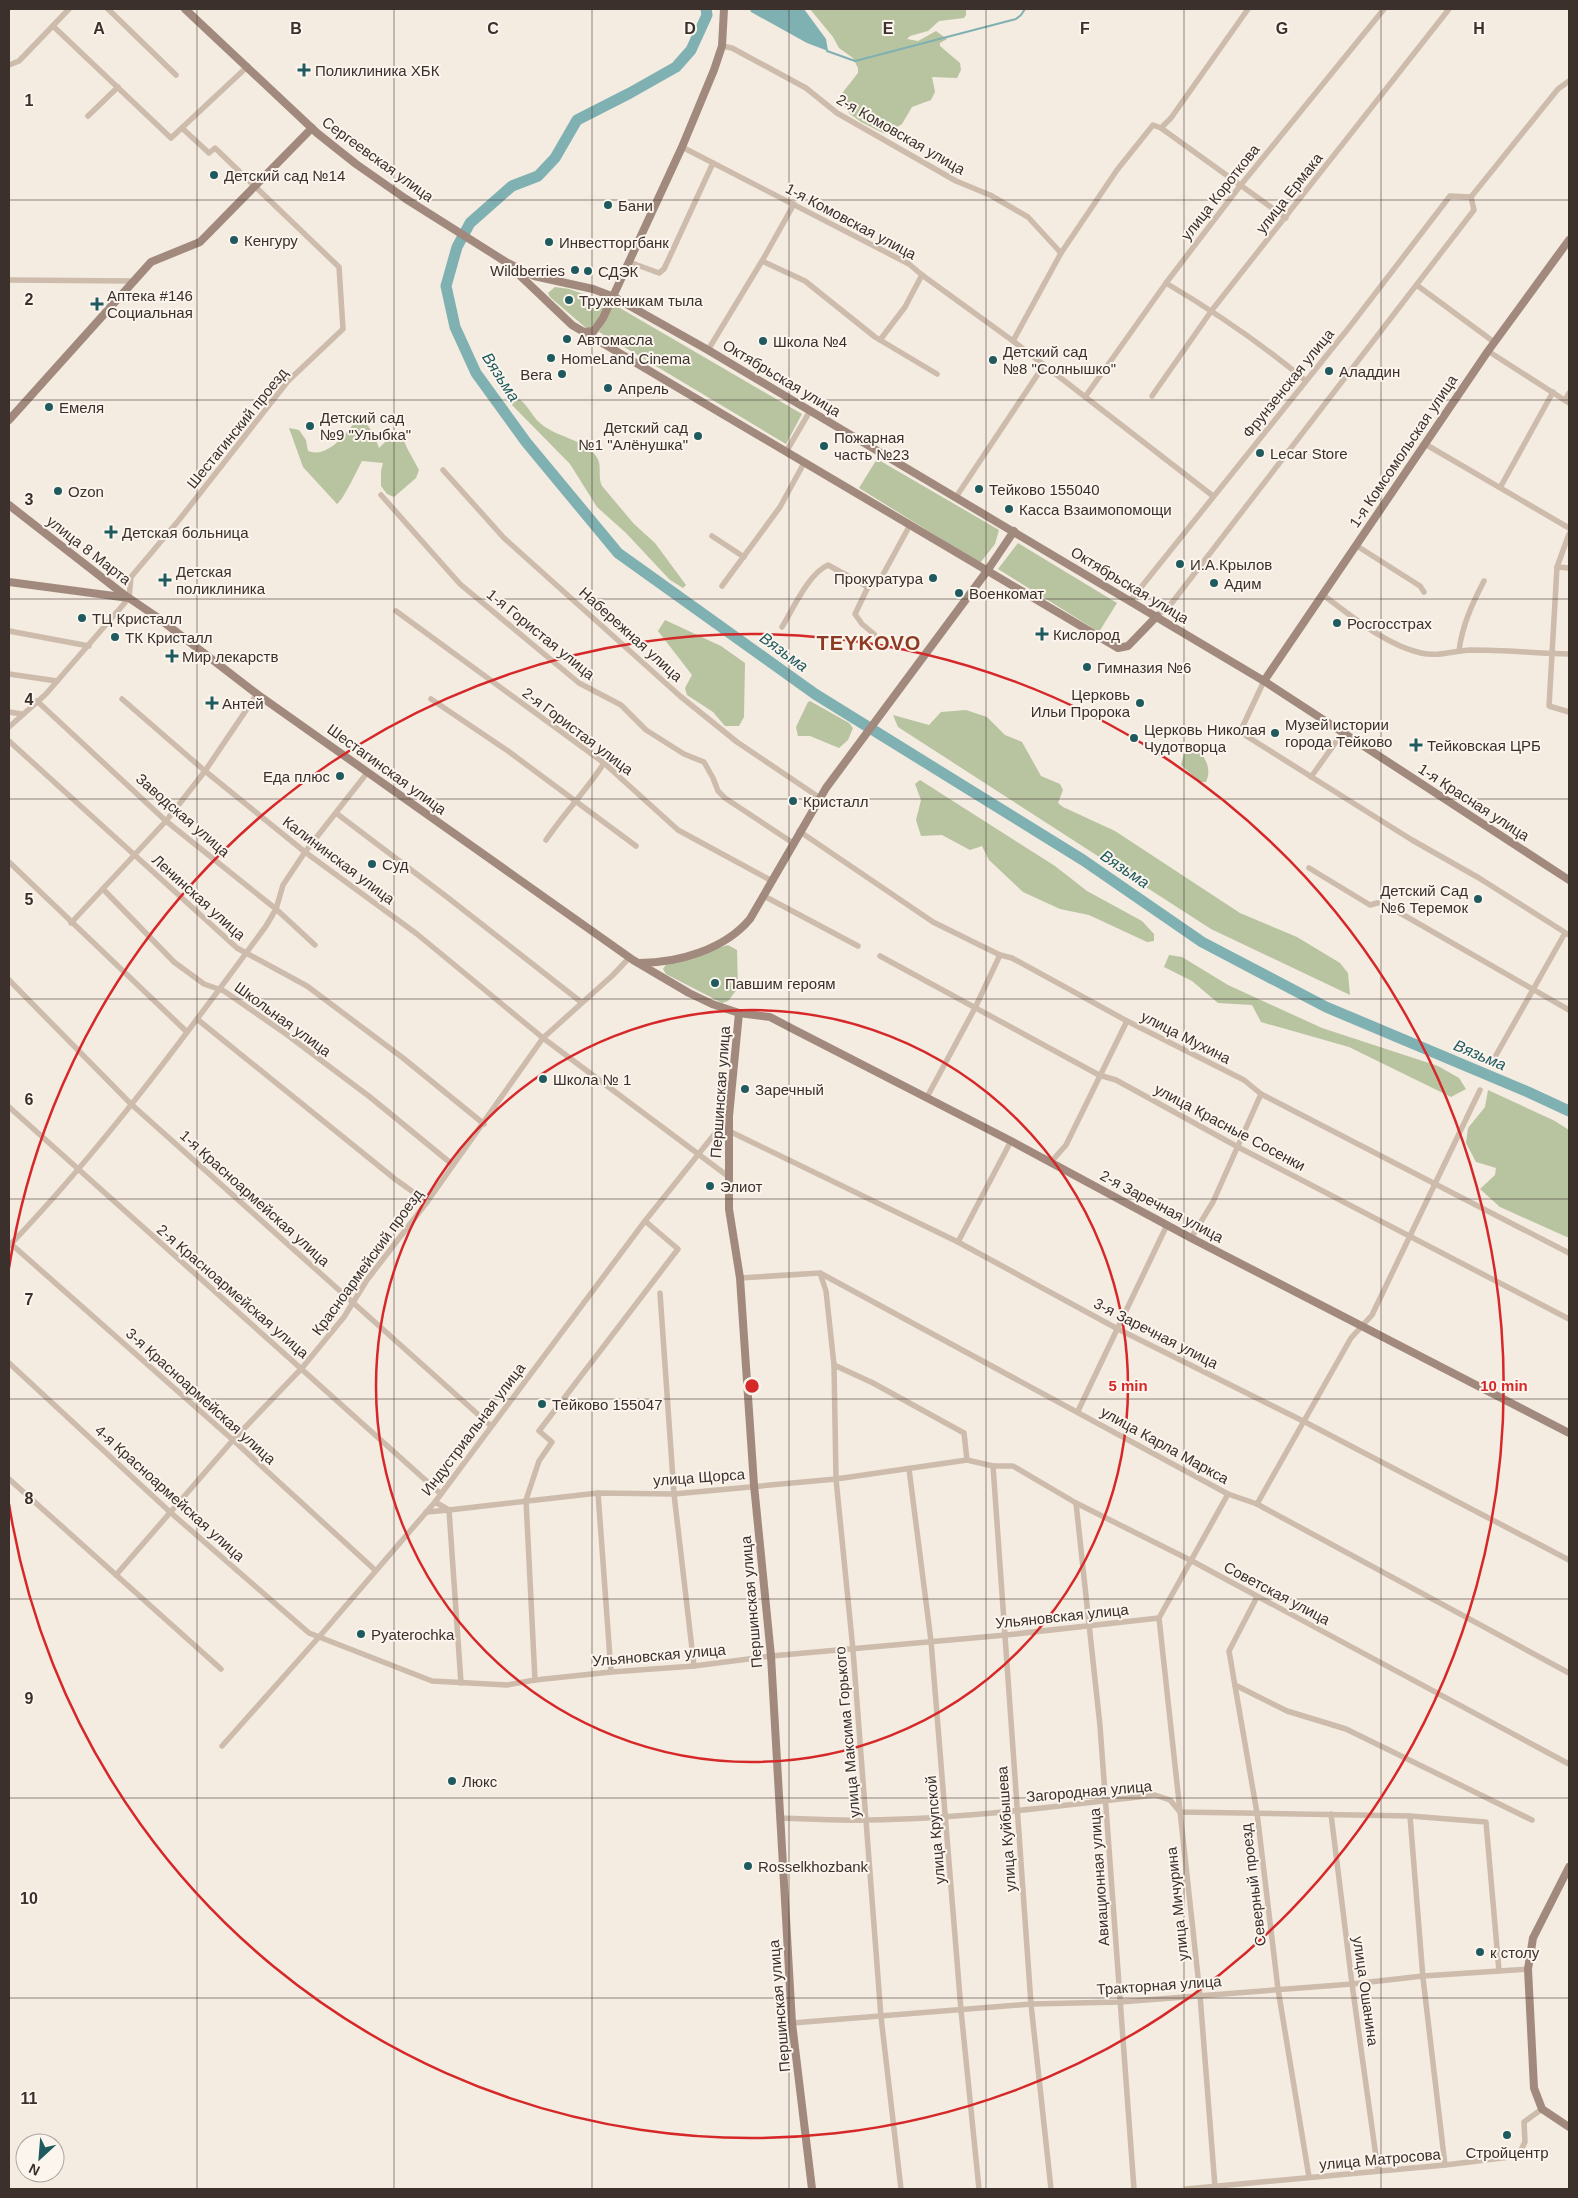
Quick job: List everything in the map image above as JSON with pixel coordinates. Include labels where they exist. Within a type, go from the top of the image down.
[{"type":"street","points":[[9,65],[19,61],[70,9]]},
{"type":"street","points":[[108,9],[176,75]]},
{"type":"street","name":"Сергеевская улица","points":[[185,9],[312,128],[356,164],[472,240]]},
{"type":"street","points":[[584,332],[594,331],[614,297],[682,146],[722,46],[724,9]]},
{"type":"street","points":[[1161,128],[1171,118],[1248,9]]},
{"type":"street","name":"улица Короткова","points":[[1085,397],[1166,283],[1240,186],[1384,9]]},
{"type":"street","name":"улица Ермака","points":[[1152,396],[1212,310],[1449,9]]},
{"type":"street","points":[[53,26],[171,138],[248,66]]},
{"type":"street","name":"2-я Комовская улица","points":[[722,46],[732,48],[806,88],[837,113],[956,181],[990,195],[1028,217],[1061,253]]},
{"type":"street","points":[[1158,616],[1171,604],[1418,286],[1474,210],[1471,197],[1558,89],[1569,81]]},
{"type":"street","points":[[88,116],[118,87]]},
{"type":"street","points":[[1013,341],[1061,253],[1117,170],[1153,125],[1161,128],[1286,218]]},
{"type":"street","points":[[182,128],[209,153],[214,148],[255,185]]},
{"type":"street","points":[[9,420],[151,262],[200,242],[312,128]]},
{"type":"street","name":"1-я Комовская улица","points":[[682,146],[909,264],[1013,341],[1213,496]]},
{"type":"street","points":[[629,262],[659,273],[664,269],[713,162]]},
{"type":"street","name":"Шестагинский проезд","points":[[129,598],[131,577],[179,520],[288,381],[343,329],[339,267],[255,185]]},
{"type":"street","name":"Фрунзенская улица","points":[[1130,601],[1351,325],[1450,196],[1471,197]]},
{"type":"street","points":[[708,350],[794,204]]},
{"type":"street","name":"Октябрьская улица","points":[[472,240],[506,262],[545,280],[591,289],[614,297],[708,350],[1158,616],[1264,681]]},
{"type":"street","name":"1-я Комсомольская улица","points":[[1264,681],[1488,350],[1569,240]]},
{"type":"street","points":[[762,261],[805,281],[880,340],[937,374]]},
{"type":"street","name":"Октябрьская улица","points":[[506,262],[572,325],[1118,648],[1128,646],[1158,616]]},
{"type":"street","points":[[880,340],[905,307],[922,275]]},
{"type":"street","points":[[9,280],[135,280]]},
{"type":"street","points":[[538,294],[539,286],[545,280]]},
{"type":"street","points":[[1166,283],[1212,310],[1273,354],[1306,381]]},
{"type":"street","points":[[1418,286],[1494,342]]},
{"type":"street","points":[[1488,350],[1567,401],[1569,393]]},
{"type":"street","points":[[956,497],[1044,365]]},
{"type":"street","points":[[1501,486],[1553,392]]},
{"type":"street","points":[[786,452],[810,411]]},
{"type":"street","points":[[1425,444],[1501,486],[1569,528]]},
{"type":"street","points":[[722,586],[780,507],[804,463]]},
{"type":"street","name":"Набережная улица","points":[[443,470],[504,538],[680,696],[737,742],[820,798]]},
{"type":"street","name":"1-я Гористая улица","points":[[381,495],[460,584],[529,644],[579,683],[621,705],[646,730],[684,754],[704,762],[714,778],[718,791],[725,798],[793,843]]},
{"type":"street","name":"улица 8 Марта","points":[[9,505],[129,598]]},
{"type":"street","points":[[874,634],[862,624],[855,614],[868,586],[880,580],[910,525]]},
{"type":"street","points":[[638,963],[666,960],[703,951],[739,932],[750,919],[764,896],[820,798],[886,705],[987,571],[1014,531]]},
{"type":"street","points":[[1569,534],[1557,567],[1549,706],[1569,712]]},
{"type":"street","points":[[712,536],[744,557]]},
{"type":"street","points":[[1356,546],[1420,586],[1424,592]]},
{"type":"street","points":[[782,628],[820,568],[828,565],[868,586]]},
{"type":"street","points":[[1557,567],[1569,568]]},
{"type":"street","points":[[1459,652],[1461,636],[1470,608],[1484,581]]},
{"type":"street","name":"Шестагинская улица","points":[[9,582],[129,598],[157,617],[257,694],[367,773],[638,963],[689,993],[712,1004],[739,1013]]},
{"type":"street","points":[[1323,595],[1366,626],[1404,647],[1420,653],[1431,655],[1459,652],[1569,654]]},
{"type":"street","points":[[9,727],[57,682],[129,598]]},
{"type":"street","name":"2-я Гористая улица","points":[[396,611],[604,763],[678,830],[772,881]]},
{"type":"street","points":[[9,631],[89,646]]},
{"type":"street","points":[[9,674],[57,682]]},
{"type":"street","points":[[1264,681],[1240,732],[1567,934],[1495,1057]]},
{"type":"street","name":"1-я Красная улица","points":[[1264,681],[1569,880]]},
{"type":"street","points":[[71,923],[166,821],[205,771],[257,694]]},
{"type":"street","name":"Калининская улица","points":[[122,699],[205,771],[305,852],[417,934],[543,1038],[729,1177]]},
{"type":"street","points":[[431,699],[508,750],[636,846]]},
{"type":"street","name":"Заводская улица","points":[[38,701],[166,821],[276,909],[315,945]]},
{"type":"street","points":[[9,712],[22,714]]},
{"type":"street","points":[[1311,777],[1343,732]]},
{"type":"street","name":"Ленинская улица","points":[[9,741],[237,948],[306,986],[336,1007],[403,1058],[484,1124]]},
{"type":"street","points":[[546,840],[575,801],[594,780],[604,763]]},
{"type":"street","points":[[9,1244],[78,1170],[197,1019],[276,909],[283,885],[305,852],[367,773]]},
{"type":"street","points":[[336,813],[581,1002]]},
{"type":"street","name":"улица Мухина","points":[[800,832],[933,922],[1012,958],[1127,1021],[1244,1080],[1261,1094],[1569,1253]]},
{"type":"street","points":[[9,862],[187,1032]]},
{"type":"street","points":[[1309,868],[1370,905],[1381,902],[1569,1010]]},
{"type":"street","name":"Школьная улица","points":[[103,889],[174,962],[204,984],[218,989],[286,1034],[370,1097],[453,1165]]},
{"type":"street","points":[[764,896],[858,946]]},
{"type":"street","points":[[927,1097],[975,1008],[1000,954]]},
{"type":"street","name":"улица Красные Сосенки","points":[[880,956],[1099,1075],[1116,1080],[1238,1147],[1569,1319]]},
{"type":"street","name":"Красноармейский проезд","points":[[116,1575],[233,1440],[302,1368],[344,1317],[367,1280],[484,1124],[543,1038],[613,975],[630,957]]},
{"type":"street","points":[[657,974],[659,967],[666,960]]},
{"type":"street","name":"1-я Красноармейская улица","points":[[9,980],[131,1104],[491,1426]]},
{"type":"street","name":"2-я Заречная улица","points":[[739,1013],[770,1018],[927,1097],[1191,1238],[1569,1433]]},
{"type":"street","name":"Першинская улица","points":[[739,1013],[729,1116],[729,1209],[740,1278],[754,1486],[771,1656],[792,2023],[812,2189]]},
{"type":"street","points":[[197,1019],[395,1179],[427,1202]]},
{"type":"street","points":[[1051,1162],[1066,1145],[1127,1021]]},
{"type":"street","points":[[1257,1504],[1351,1338],[1372,1315],[1480,1090]]},
{"type":"street","points":[[1191,1238],[1213,1202],[1261,1094]]},
{"type":"street","name":"2-я Красноармейская улица","points":[[9,1107],[441,1494]]},
{"type":"street","name":"Индустриальная улица","points":[[222,1746],[435,1502],[645,1221],[729,1116]]},
{"type":"street","name":"3-я Заречная улица","points":[[729,1131],[958,1242],[1116,1328],[1305,1422],[1569,1560]]},
{"type":"street","points":[[958,1242],[1010,1141]]},
{"type":"street","points":[[535,1680],[526,1500],[539,1461],[552,1442],[539,1431],[678,1249],[645,1221]]},
{"type":"street","points":[[1078,1411],[1116,1328],[1167,1225]]},
{"type":"street","name":"3-я Красноармейская улица","points":[[9,1244],[233,1440],[375,1570]]},
{"type":"street","points":[[740,1278],[820,1273]]},
{"type":"street","name":"улица Максима Горького","points":[[820,1273],[826,1291],[834,1365],[836,1479],[853,1650],[881,2017],[901,2189]]},
{"type":"street","name":"улица Карла Маркса","points":[[820,1273],[1078,1411],[1228,1494],[1257,1504],[1569,1673]]},
{"type":"street","points":[[660,1293],[674,1494],[694,1666]]},
{"type":"street","name":"4-я Красноармейская улица","points":[[9,1363],[170,1512],[305,1629],[319,1637]]},
{"type":"street","points":[[834,1365],[964,1433],[967,1460]]},
{"type":"street","name":"улица Щорса","points":[[426,1512],[598,1493],[674,1494],[836,1479],[967,1460]]},
{"type":"street","name":"Советская улица","points":[[967,1460],[993,1466],[1013,1466],[1076,1503],[1192,1561],[1569,1764]]},
{"type":"street","name":"улица Куйбышева","points":[[993,1466],[1031,2004],[1051,2189]]},
{"type":"street","name":"улица Крупской","points":[[909,1469],[931,1642],[979,2189]]},
{"type":"street","points":[[9,1480],[221,1669]]},
{"type":"street","points":[[598,1493],[611,1672]]},
{"type":"street","points":[[1159,1618],[1228,1494]]},
{"type":"street","points":[[435,1502],[449,1510],[461,1683]]},
{"type":"street","name":"Авиационная улица","points":[[1076,1503],[1090,1627],[1106,1801],[1134,2189]]},
{"type":"street","name":"Северный проезд","points":[[1258,1597],[1229,1651],[1257,1813],[1278,1989],[1309,2177]]},
{"type":"street","name":"Ульяновская улица","points":[[319,1637],[432,1681],[507,1685],[611,1672],[694,1666],[771,1656],[1090,1627],[1159,1618]]},
{"type":"street","name":"улица Мичурина","points":[[1159,1618],[1200,1995],[1215,2187]]},
{"type":"street","points":[[1235,1685],[1287,1711],[1346,1729],[1532,1820]]},
{"type":"street","name":"Загородная улица","points":[[779,1818],[867,1820],[947,1816],[1155,1795],[1170,1800],[1180,1812]]},
{"type":"street","points":[[1180,1812],[1410,1816],[1486,1822],[1499,1971]]},
{"type":"street","name":"улица Ошанина","points":[[1331,1814],[1378,2171]]},
{"type":"street","points":[[1410,1816],[1423,1976],[1445,2165]]},
{"type":"street","points":[[1569,1866],[1533,1938],[1528,1970],[1534,2088],[1542,2109],[1569,2127]]},
{"type":"street","name":"Тракторная улица","points":[[792,2023],[1031,2004],[1120,2002],[1352,1984],[1423,1976],[1528,1970]]},
{"type":"street","name":"улица Матросова","points":[[1186,2189],[1445,2165],[1518,2156],[1525,2142],[1524,2122],[1542,2109]]},
{"type":"green space","points":[[810,9],[966,9],[964,18],[939,21],[928,31],[910,36],[907,39],[918,41],[936,31],[947,39],[940,43],[940,46],[960,63],[961,70],[957,78],[932,77],[935,92],[931,100],[912,107],[902,124],[885,134],[861,122],[850,114],[842,103],[843,92],[858,73],[858,68],[853,58],[839,48],[833,37]]},
{"type":"green space","points":[[555,287],[569,289],[606,302],[608,306],[591,329],[586,328],[550,297],[548,293]]},
{"type":"green space","points":[[613,304],[802,414],[786,444],[599,332]]},
{"type":"green space","points":[[513,396],[528,408],[540,423],[554,432],[584,445],[596,456],[599,463],[602,486],[634,524],[655,543],[686,585],[683,588],[670,580],[626,533],[597,507],[570,464],[512,405]]},
{"type":"green space","points":[[359,417],[371,431],[379,448],[385,442],[401,434],[419,470],[416,478],[394,497],[387,494],[381,486],[383,463],[362,461],[347,491],[337,504],[303,467],[289,428],[299,430],[306,440],[308,451],[323,451],[337,442]]},
{"type":"green space","points":[[877,459],[999,530],[995,544],[980,563],[859,488]]},
{"type":"green space","points":[[1018,543],[1117,603],[1099,632],[998,569]]},
{"type":"green space","points":[[665,620],[721,646],[745,663],[744,717],[739,726],[725,726],[713,712],[687,695],[685,688],[692,675],[658,631]]},
{"type":"green space","points":[[810,701],[849,723],[853,728],[848,740],[839,748],[810,736],[798,736],[796,727]]},
{"type":"green space","points":[[966,710],[987,717],[1005,735],[1022,742],[1041,776],[1060,784],[1063,790],[1058,803],[1063,807],[1115,831],[1240,913],[1297,937],[1340,963],[1348,973],[1350,995],[1211,929],[898,727],[893,715],[929,725],[941,712]]},
{"type":"green space","points":[[1194,743],[1208,766],[1206,782],[1200,782],[1181,765],[1184,754]]},
{"type":"green space","points":[[920,780],[1055,866],[1087,891],[1142,921],[1154,934],[1154,941],[1147,942],[1089,915],[1060,909],[1023,892],[989,860],[982,846],[970,850],[942,835],[921,836],[916,820],[921,800],[915,784]]},
{"type":"green space","points":[[728,945],[737,950],[738,988],[728,1001],[722,1003],[666,974],[663,969],[667,963]]},
{"type":"green space","points":[[1169,955],[1182,957],[1228,985],[1322,1028],[1438,1066],[1459,1078],[1466,1089],[1451,1097],[1349,1047],[1261,1022],[1252,1005],[1218,1003],[1192,981],[1164,967]]},
{"type":"green space","points":[[1488,1090],[1555,1121],[1569,1130],[1569,1238],[1500,1207],[1480,1189],[1495,1175],[1496,1168],[1476,1162],[1466,1143],[1468,1128],[1485,1107]]},
{"type":"water","points":[[750,9],[804,9],[826,39],[828,51],[807,43],[751,12]]},
{"type":"waterway","name":"Вязьма","points":[[706,9],[707,15],[691,50],[676,67],[577,120],[555,158],[538,176],[512,186],[470,223],[457,247],[446,286],[455,327],[476,373],[526,442],[618,553],[815,694],[1083,860],[1202,942],[1326,1007],[1569,1111]]},
{"type":"waterway","points":[[827,51],[855,61],[1016,19],[1025,9]]},
{"type":"place","name":"Поликлиника ХБК","points":[[304,70]]},
{"type":"place","name":"Детский сад №14","points":[[214,175]]},
{"type":"place","name":"Бани","points":[[608,205]]},
{"type":"place","name":"Кенгуру","points":[[234,240]]},
{"type":"place","name":"Инвестторгбанк","points":[[549,242]]},
{"type":"place","name":"Wildberries","points":[[575,270]]},
{"type":"place","name":"СДЭК","points":[[588,271]]},
{"type":"place","name":"Труженикам тыла","points":[[569,300]]},
{"type":"place","name":"Аптека #146 Социальная","points":[[97,304]]},
{"type":"place","name":"Автомасла","points":[[567,339]]},
{"type":"place","name":"Школа №4","points":[[763,341]]},
{"type":"place","name":"HomeLand Cinema","points":[[551,358]]},
{"type":"place","name":"Детский сад №8 \"Солнышко\"","points":[[993,360]]},
{"type":"place","name":"Аладдин","points":[[1329,371]]},
{"type":"place","name":"Вега","points":[[562,374]]},
{"type":"place","name":"Апрель","points":[[608,388]]},
{"type":"place","name":"Емеля","points":[[49,407]]},
{"type":"place","name":"Детский сад №9 \"Улыбка\"","points":[[310,426]]},
{"type":"place","name":"Детский сад №1 \"Алёнушка\"","points":[[698,436]]},
{"type":"place","name":"Пожарная часть №23","points":[[824,446]]},
{"type":"place","name":"Lecar Store","points":[[1260,453]]},
{"type":"place","name":"Тейково 155040","points":[[979,489]]},
{"type":"place","name":"Ozon","points":[[58,491]]},
{"type":"place","name":"Касса Взаимопомощи","points":[[1009,509]]},
{"type":"place","name":"Детская больница","points":[[111,532]]},
{"type":"place","name":"И.А.Крылов","points":[[1180,564]]},
{"type":"place","name":"Прокуратура","points":[[933,578]]},
{"type":"place","name":"Детская поликлиника","points":[[165,580]]},
{"type":"place","name":"Адим","points":[[1214,583]]},
{"type":"place","name":"Военкомат","points":[[959,593]]},
{"type":"place","name":"ТЦ Кристалл","points":[[82,618]]},
{"type":"place","name":"Росгосстрах","points":[[1337,623]]},
{"type":"place","name":"Кислород","points":[[1042,634]]},
{"type":"place","name":"ТК Кристалл","points":[[115,637]]},
{"type":"place","name":"Мир лекарств","points":[[172,656]]},
{"type":"place","name":"Гимназия №6","points":[[1087,667]]},
{"type":"place","name":"Антей","points":[[212,703]]},
{"type":"place","name":"Церковь Ильи Пророка","points":[[1140,703]]},
{"type":"place","name":"Музей истории города Тейково","points":[[1275,733]]},
{"type":"place","name":"Церковь Николая Чудотворца","points":[[1134,738]]},
{"type":"place","name":"Тейковская ЦРБ","points":[[1416,745]]},
{"type":"place","name":"Еда плюс","points":[[340,776]]},
{"type":"place","name":"Кристалл","points":[[793,801]]},
{"type":"place","name":"Суд","points":[[372,864]]},
{"type":"place","name":"Детский Сад №6 Теремок","points":[[1478,899]]},
{"type":"place","name":"Павшим героям","points":[[715,983]]},
{"type":"place","name":"Школа № 1","points":[[543,1079]]},
{"type":"place","name":"Заречный","points":[[745,1089]]},
{"type":"place","name":"Элиот","points":[[710,1186]]},
{"type":"place","name":"Тейково 155047","points":[[542,1404]]},
{"type":"place","name":"Pyaterochka","points":[[361,1634]]},
{"type":"place","name":"Люкс","points":[[452,1781]]},
{"type":"place","name":"Rosselkhozbank","points":[[748,1866]]},
{"type":"place","name":"к столу","points":[[1480,1952]]},
{"type":"place","name":"Стройцентр","points":[[1507,2135]]},
{"type":"district","name":"TEYKOVO","points":[[869,643]]}]
